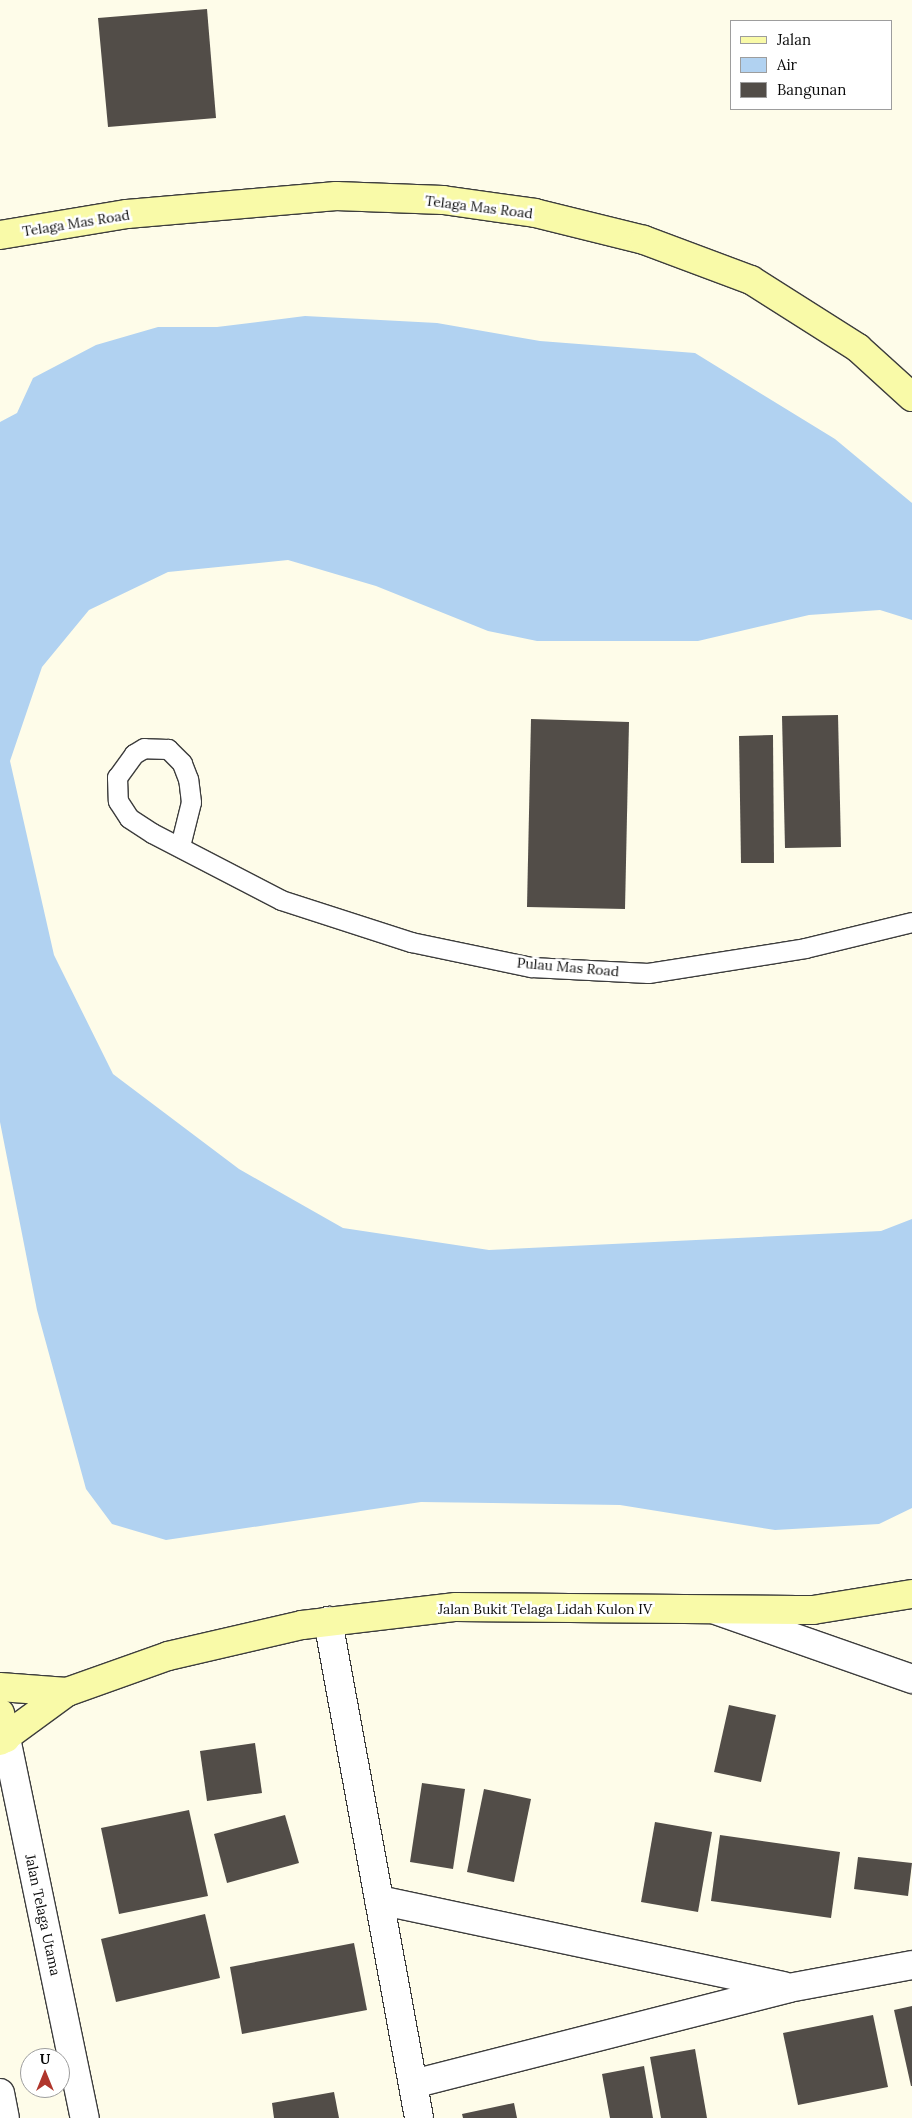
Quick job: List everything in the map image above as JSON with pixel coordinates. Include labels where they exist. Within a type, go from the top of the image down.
[{"type":"main road","name":"Telaga Mas Road","points":[[0,235],[127,214],[336,196],[443,200],[535,213],[644,240],[750,280],[858,348],[912,397]]},
{"type":"main road","name":"Jalan Bukit Telaga Lidah Kulon IV","points":[[2,1731],[67,1692],[168,1656],[328,1621],[456,1607],[813,1610],[912,1594]]},
{"type":"main road","name":"Jalan Bukit Telaga Lidah Kulon IV","points":[[0,1687],[67,1692]]},
{"type":"street","points":[[717,1610],[912,1679]]},
{"type":"street","points":[[328,1621],[419,2118]]},
{"type":"street","name":"Jalan Telaga Utama","points":[[2,1731],[85,2118]]},
{"type":"street","points":[[379,1900],[790,1988]]},
{"type":"street","points":[[413,2084],[790,1988],[912,1965]]},
{"type":"street","points":[[0,2093],[5,2118]]},
{"type":"lane","name":"Pulau Mas Road","points":[[180,846],[191,802],[188,779],[182,763],[168,749],[144,748],[134,754],[117,777],[118,801],[129,818],[180,846],[281,900],[411,942],[531,967],[648,973],[805,948],[912,922]]},
{"type":"water","points":[[305,316],[437,323],[540,341],[695,353],[835,439],[912,503],[912,620],[880,610],[809,615],[698,641],[537,641],[488,631],[376,586],[288,560],[168,572],[89,610],[42,667],[10,761],[54,955],[113,1074],[239,1169],[343,1228],[489,1250],[881,1231],[912,1219],[912,1508],[879,1524],[775,1530],[620,1505],[421,1502],[166,1540],[112,1524],[86,1489],[37,1310],[0,1122],[0,422],[17,413],[33,378],[96,345],[158,327],[217,327]]},
{"type":"building","points":[[207,9],[216,118],[108,127],[98,18]]},
{"type":"building","points":[[838,715],[841,847],[785,848],[782,716]]},
{"type":"building","points":[[531,719],[629,722],[625,909],[527,907]]},
{"type":"building","points":[[773,735],[774,863],[741,863],[739,736]]},
{"type":"building","points":[[729,1705],[776,1715],[761,1782],[714,1772]]},
{"type":"building","points":[[255,1743],[262,1793],[207,1801],[200,1751]]},
{"type":"building","points":[[422,1783],[465,1789],[453,1869],[410,1862]]},
{"type":"building","points":[[484,1789],[531,1799],[514,1882],[467,1872]]},
{"type":"building","points":[[189,1810],[208,1896],[119,1914],[101,1828]]},
{"type":"building","points":[[285,1815],[299,1863],[227,1883],[214,1834]]},
{"type":"building","points":[[655,1822],[712,1832],[698,1912],[641,1902]]},
{"type":"building","points":[[720,1835],[840,1852],[831,1918],[711,1901]]},
{"type":"building","points":[[858,1857],[912,1863],[908,1896],[854,1889]]},
{"type":"building","points":[[205,1914],[220,1978],[116,2002],[101,1939]]},
{"type":"building","points":[[354,1943],[367,2010],[242,2034],[230,1967]]},
{"type":"building","points":[[912,2006],[912,2086],[911,2086],[894,2010]]},
{"type":"building","points":[[873,2015],[888,2087],[798,2105],[783,2033]]},
{"type":"building","points":[[695,2049],[707,2118],[661,2118],[650,2057]]},
{"type":"building","points":[[644,2066],[653,2118],[610,2118],[602,2074]]},
{"type":"building","points":[[334,2092],[339,2118],[274,2118],[272,2103]]},
{"type":"building","points":[[514,2103],[517,2118],[463,2118],[462,2114]]}]
